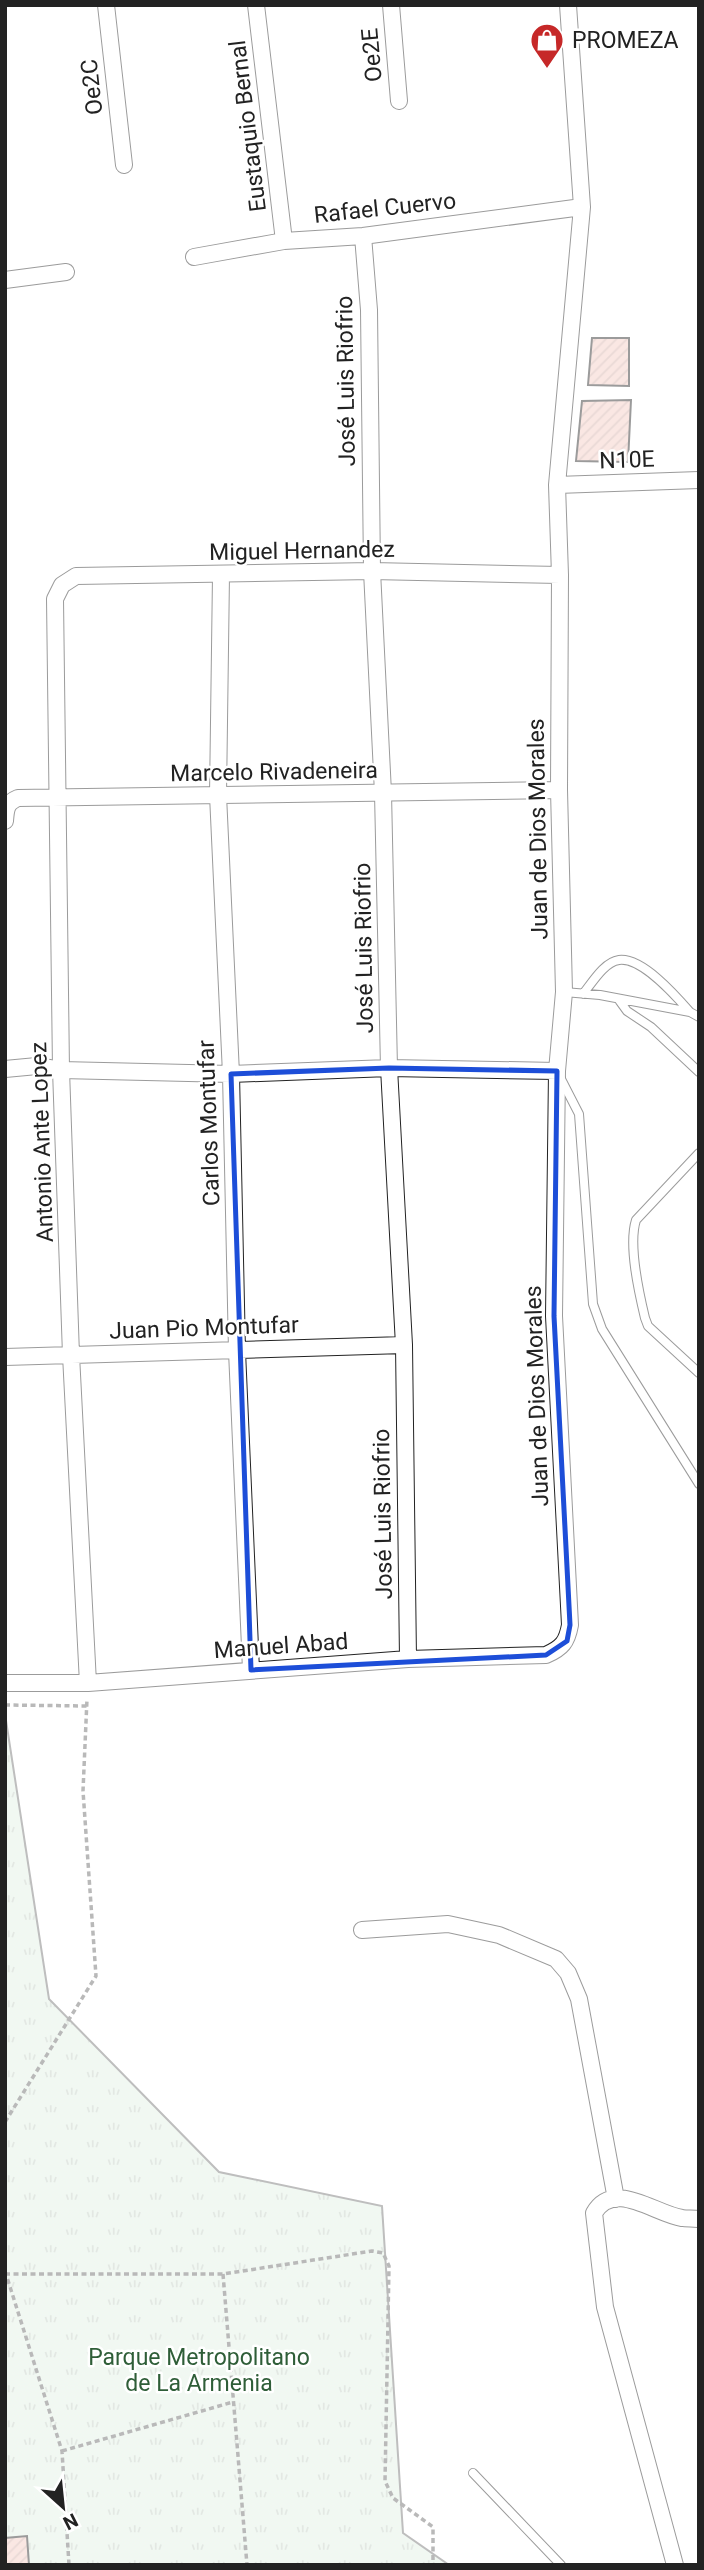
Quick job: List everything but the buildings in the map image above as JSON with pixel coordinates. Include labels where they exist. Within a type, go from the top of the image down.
[{"type":"street","name":"Oe2C","points":[[106,5],[124,165]]},
{"type":"street","name":"Eustaquio Bernal","points":[[256,5],[284,241]]},
{"type":"street","name":"Oe2E","points":[[391,5],[400,101]]},
{"type":"street","name":"Juan de Dios Morales","points":[[559,1650],[567,1642],[570,1625],[554,1316],[557,1071],[564,992],[559,790],[560,575],[557,485],[582,206],[568,5]]},
{"type":"street","name":"Rafael Cuervo","points":[[194,257],[284,241],[363,236],[582,206]]},
{"type":"street","name":"José Luis Riofrio","points":[[363,236],[369,310],[372,571],[383,793],[389,1068],[404,1345],[408,1659]]},
{"type":"street","points":[[5,280],[66,272]]},
{"type":"street","name":"N10E","points":[[557,485],[699,480]]},
{"type":"street","name":"Miguel Hernandez","points":[[55,599],[62,584],[76,576],[372,571],[560,575]]},
{"type":"street","name":"Carlos Montufar","points":[[222,575],[218,795],[231,1074],[237,1351],[250,1670]]},
{"type":"street","name":"Antonio Ante Lopez","points":[[55,599],[61,1070],[71,1355],[88,1683]]},
{"type":"street","name":"Marcelo Rivadeneira","points":[[5,821],[6,807],[10,801],[18,798],[559,790]]},
{"type":"street","points":[[5,1069],[37,1066],[61,1070],[231,1074],[389,1068],[557,1071]]},
{"type":"street","name":"Juan Pio Montufar","points":[[5,1357],[404,1345]]},
{"type":"street","name":"Manuel Abad","points":[[5,1683],[88,1683],[408,1659],[546,1655],[559,1650]]},
{"type":"street","points":[[362,1930],[448,1924],[499,1935],[556,1959],[568,1973],[579,1999],[617,2199]]},
{"type":"street","points":[[675,2565],[605,2307],[594,2213],[601,2204],[617,2199],[638,2201],[680,2218],[699,2219]]},
{"type":"lane","points":[[583,994],[606,966],[619,960],[636,962],[673,993],[690,1012],[699,1017]]},
{"type":"lane","points":[[564,992],[690,1012]]},
{"type":"lane","points":[[619,1000],[627,1011],[651,1027],[699,1072]]},
{"type":"lane","points":[[557,1071],[579,1114],[593,1304],[602,1329],[699,1484]]},
{"type":"lane","points":[[699,1153],[636,1220],[634,1227],[635,1252],[648,1326],[699,1373]]},
{"type":"lane","points":[[473,2473],[561,2565]]},
{"type":"path","points":[[5,2122],[96,1976],[83,1791],[88,1683]]},
{"type":"path","points":[[5,1705],[87,1706]]},
{"type":"path","points":[[69,2565],[62,2451],[6,2273],[223,2274],[372,2251],[383,2253],[389,2266],[386,2481],[393,2498],[433,2527],[433,2565]]},
{"type":"path","points":[[223,2274],[247,2565]]},
{"type":"path","points":[[62,2451],[233,2402]]},
{"type":"highlighted area","points":[[389,1068],[557,1071],[554,1316],[570,1625],[567,1641],[546,1655],[251,1670],[231,1074]]},
{"type":"green space","name":"Parque Metropolitano de La Armenia","points":[[5,1714],[49,1999],[219,2172],[382,2206],[403,2533],[449,2565],[5,2565]]},
{"type":"place","name":"PROMEZA","points":[[547,70]]}]
